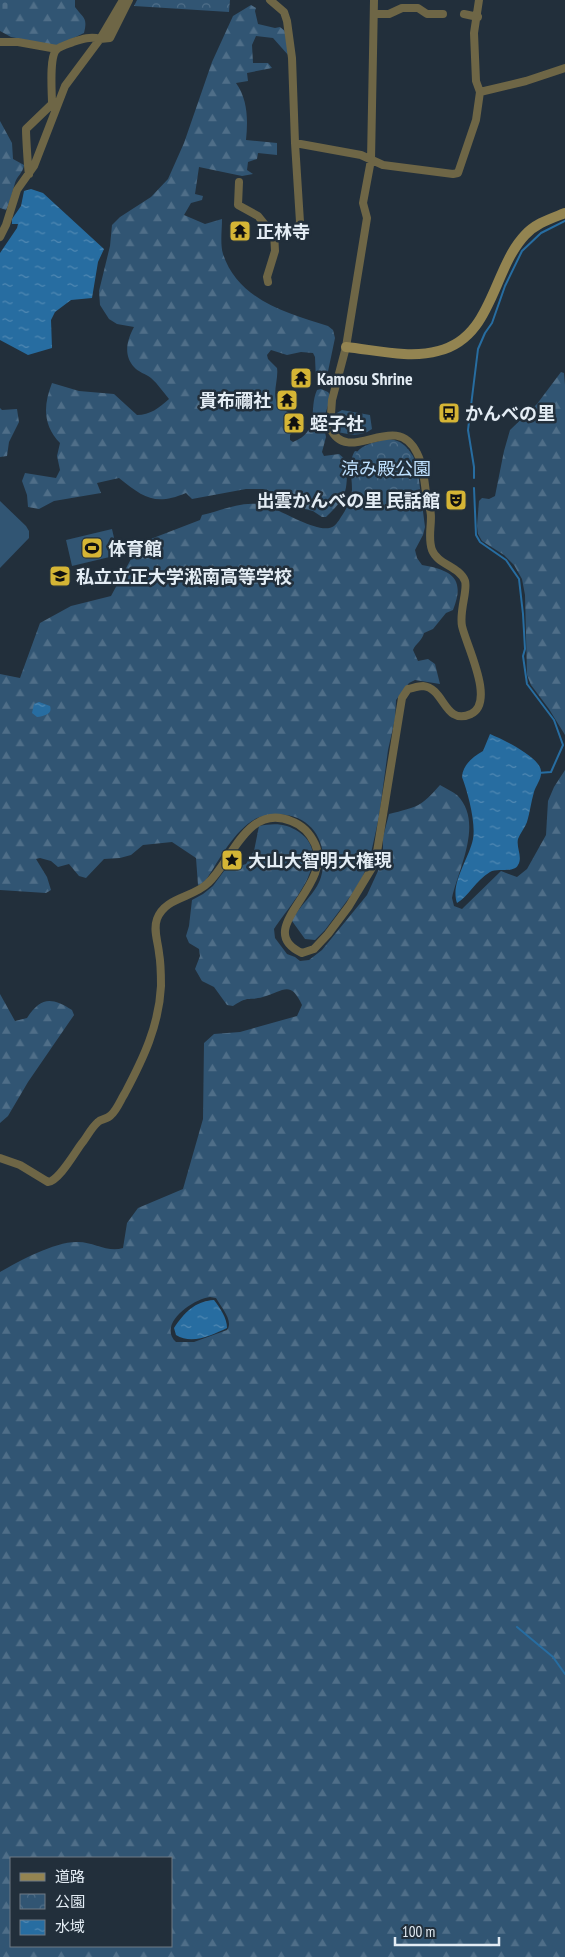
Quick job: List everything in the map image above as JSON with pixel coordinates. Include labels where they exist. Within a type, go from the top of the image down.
[{"type":"main road","points":[[346,347],[419,353],[437,352],[457,344],[483,315],[502,272],[516,246],[525,235],[542,222],[565,213]]},
{"type":"street","points":[[0,237],[6,225],[17,190],[29,174],[54,105],[73,73],[100,39],[123,0]]},
{"type":"street","points":[[0,42],[18,42],[57,49],[90,37],[110,38],[129,0]]},
{"type":"street","points":[[239,182],[238,205],[258,216],[267,229],[271,232],[297,230],[300,222],[293,76],[287,21],[284,12],[270,0]]},
{"type":"street","points":[[0,1158],[20,1165],[48,1182],[52,1182],[98,1122],[111,1116],[144,1056],[152,1035],[160,989],[160,954],[155,930],[157,920],[166,905],[208,884],[248,829],[255,824],[269,819],[292,821],[306,829],[311,835],[317,849],[318,864],[314,880],[286,923],[284,938],[288,945],[302,953],[314,949],[322,942],[349,906],[372,868],[377,852],[402,698],[408,690],[426,687],[438,694],[448,710],[460,716],[472,714],[480,704],[481,691],[462,626],[461,609],[466,588],[464,580],[456,569],[435,555],[432,549],[429,527],[432,518],[427,502],[421,462],[417,452],[405,438],[398,435],[383,435],[360,442],[347,442],[335,436],[330,428],[332,400],[346,347],[367,218],[363,203],[371,160],[374,0]]},
{"type":"street","points":[[295,143],[361,155],[383,165],[453,174],[458,173],[476,120],[480,92],[476,81],[474,33],[478,17],[479,0]]},
{"type":"street","points":[[374,14],[389,14],[402,8],[418,8],[428,14],[443,14]]},
{"type":"street","points":[[464,14],[478,17]]},
{"type":"street","points":[[54,105],[52,61],[57,49]]},
{"type":"street","points":[[480,92],[526,81],[565,68]]},
{"type":"street","points":[[29,174],[27,170],[28,147],[26,129],[54,105]]},
{"type":"street","points":[[268,282],[267,277],[275,251],[274,232]]},
{"type":"green space","points":[[0,0],[75,0],[75,7],[85,21],[84,33],[57,46],[11,37],[0,31]]},
{"type":"green space","points":[[0,0],[16,0],[18,11],[0,10]]},
{"type":"green space","points":[[137,0],[230,0],[229,12],[134,6]]},
{"type":"green space","points":[[251,5],[256,8],[258,24],[275,28],[280,27],[285,31],[289,56],[273,38],[256,36],[252,45],[253,63],[268,63],[272,68],[247,73],[248,81],[236,83],[245,103],[246,140],[277,143],[277,155],[258,153],[257,159],[248,162],[247,170],[253,174],[242,176],[199,167],[195,194],[203,196],[202,200],[191,203],[184,215],[205,224],[222,219],[221,241],[223,254],[230,270],[252,294],[281,310],[328,326],[333,330],[335,338],[326,381],[323,384],[316,381],[315,357],[313,353],[301,352],[287,355],[271,350],[267,355],[268,359],[277,368],[275,393],[277,403],[285,411],[297,416],[298,419],[297,426],[290,435],[290,440],[293,442],[302,437],[311,426],[317,390],[321,389],[330,395],[323,422],[326,437],[322,452],[324,456],[339,454],[347,461],[345,492],[339,504],[326,517],[322,517],[313,511],[297,507],[278,495],[263,489],[246,489],[192,499],[186,493],[166,499],[158,499],[143,495],[119,478],[97,483],[101,493],[54,501],[39,509],[28,507],[27,495],[22,481],[25,473],[56,478],[60,470],[57,456],[60,443],[50,429],[46,415],[47,400],[52,383],[79,391],[114,394],[137,415],[146,414],[154,410],[169,399],[154,380],[136,369],[128,358],[127,347],[134,327],[117,324],[109,319],[100,305],[99,291],[110,246],[112,225],[120,217],[151,197],[168,179],[184,143],[212,62],[233,16]]},
{"type":"green space","points":[[0,121],[12,143],[13,159],[24,165],[6,210],[0,208]]},
{"type":"green space","points":[[561,372],[564,373],[565,385],[565,735],[531,685],[527,675],[525,595],[522,579],[514,565],[504,555],[482,541],[478,534],[477,526],[479,501],[482,498],[489,499],[495,496],[510,430],[537,404]]},
{"type":"green space","points":[[0,408],[2,410],[17,409],[19,422],[9,442],[7,456],[0,457]]},
{"type":"green space","points":[[342,410],[370,415],[372,429],[360,434],[338,432],[333,424],[335,414]]},
{"type":"green space","name":"涼み殿公園","points":[[387,439],[400,442],[409,450],[414,461],[418,480],[415,486],[407,491],[388,497],[374,495],[355,487],[354,466],[356,453],[360,449],[366,445]]},
{"type":"green space","points":[[408,449],[417,465],[425,527],[415,550],[417,558],[422,565],[441,570],[453,577],[457,583],[457,599],[453,610],[446,613],[433,629],[424,633],[413,650],[418,661],[428,659],[435,664],[440,684],[415,680],[409,683],[396,700],[395,719],[388,750],[379,817],[369,862],[352,894],[325,930],[315,940],[305,939],[292,921],[319,883],[323,864],[323,852],[320,841],[306,823],[285,815],[260,817],[249,823],[234,837],[206,880],[200,885],[198,885],[196,858],[172,842],[143,845],[131,855],[104,859],[86,878],[79,876],[69,864],[58,867],[51,861],[40,858],[36,859],[47,877],[51,890],[46,893],[0,890],[0,674],[20,678],[40,623],[71,606],[111,596],[131,559],[148,540],[200,520],[202,515],[237,506],[258,504],[318,527],[327,528],[334,526],[345,511],[351,495],[351,464],[355,451]]},
{"type":"green space","points":[[0,501],[26,526],[29,531],[29,538],[0,568]]},
{"type":"green space","name":"体育館","points":[[112,529],[118,555],[72,566],[66,540]]},
{"type":"green space","points":[[565,770],[565,1957],[0,1957],[0,1272],[38,1252],[69,1243],[84,1242],[112,1249],[123,1248],[127,1223],[138,1208],[183,1189],[203,1119],[204,1043],[214,1034],[240,1032],[297,1016],[302,1005],[294,992],[286,989],[258,998],[246,999],[233,1006],[227,1005],[214,987],[202,981],[195,969],[200,956],[199,949],[189,943],[186,936],[192,900],[213,886],[224,871],[246,864],[254,851],[259,826],[285,825],[299,832],[309,843],[313,855],[312,868],[306,881],[274,929],[275,938],[287,954],[300,961],[309,960],[322,950],[367,895],[383,860],[383,837],[389,814],[418,805],[428,798],[440,785],[457,795],[465,806],[469,818],[467,845],[452,898],[454,906],[462,909],[501,871],[517,877],[527,869],[546,835],[548,801]],"holes":[[[210,1297],[216,1298],[228,1318],[229,1326],[227,1330],[194,1342],[176,1342],[171,1335],[174,1320],[195,1302]]]},
{"type":"green space","points":[[0,994],[15,1021],[27,1018],[37,1006],[47,1001],[65,1006],[72,1010],[74,1015],[28,1082],[8,1116],[0,1123]]},
{"type":"water","points":[[31,189],[43,193],[104,249],[98,262],[92,298],[71,300],[55,312],[51,320],[52,348],[28,355],[0,340],[0,253],[17,228],[18,224],[12,224],[12,219],[21,206],[24,191]]},
{"type":"water","points":[[39,702],[50,706],[51,709],[47,714],[37,717],[32,713],[34,704]]},
{"type":"water","points":[[490,734],[528,754],[539,766],[541,777],[534,792],[527,822],[518,839],[520,859],[518,865],[513,869],[497,870],[485,875],[457,903],[456,887],[471,847],[474,832],[471,808],[462,777],[464,768],[469,761],[483,751]]},
{"type":"water","points":[[214,1300],[221,1310],[227,1328],[195,1339],[182,1338],[176,1335],[174,1328],[186,1313],[196,1305]]},
{"type":"waterway","points":[[474,478],[468,430],[478,349],[492,323],[505,286],[522,251],[541,233],[565,221]]},
{"type":"waterway","points":[[474,488],[476,535],[480,542],[506,560],[519,579],[525,649],[523,656],[527,684],[554,720],[563,745],[551,772],[538,773]]},
{"type":"waterway","points":[[517,1627],[553,1657],[565,1674]]},
{"type":"place","name":"正林寺","points":[[240,231]]},
{"type":"place","name":"Kamosu Shrine","points":[[301,378]]},
{"type":"place","name":"貴布禰社","points":[[287,400]]},
{"type":"place","name":"かんべの里","points":[[449,413]]},
{"type":"place","name":"蛭子社","points":[[294,423]]},
{"type":"place","name":"出雲かんべの里 民話館","points":[[456,500]]},
{"type":"place","name":"体育館","points":[[92,548]]},
{"type":"place","name":"私立立正大学淞南高等学校","points":[[60,576]]},
{"type":"place","name":"大山大智明大権現","points":[[232,860]]}]
